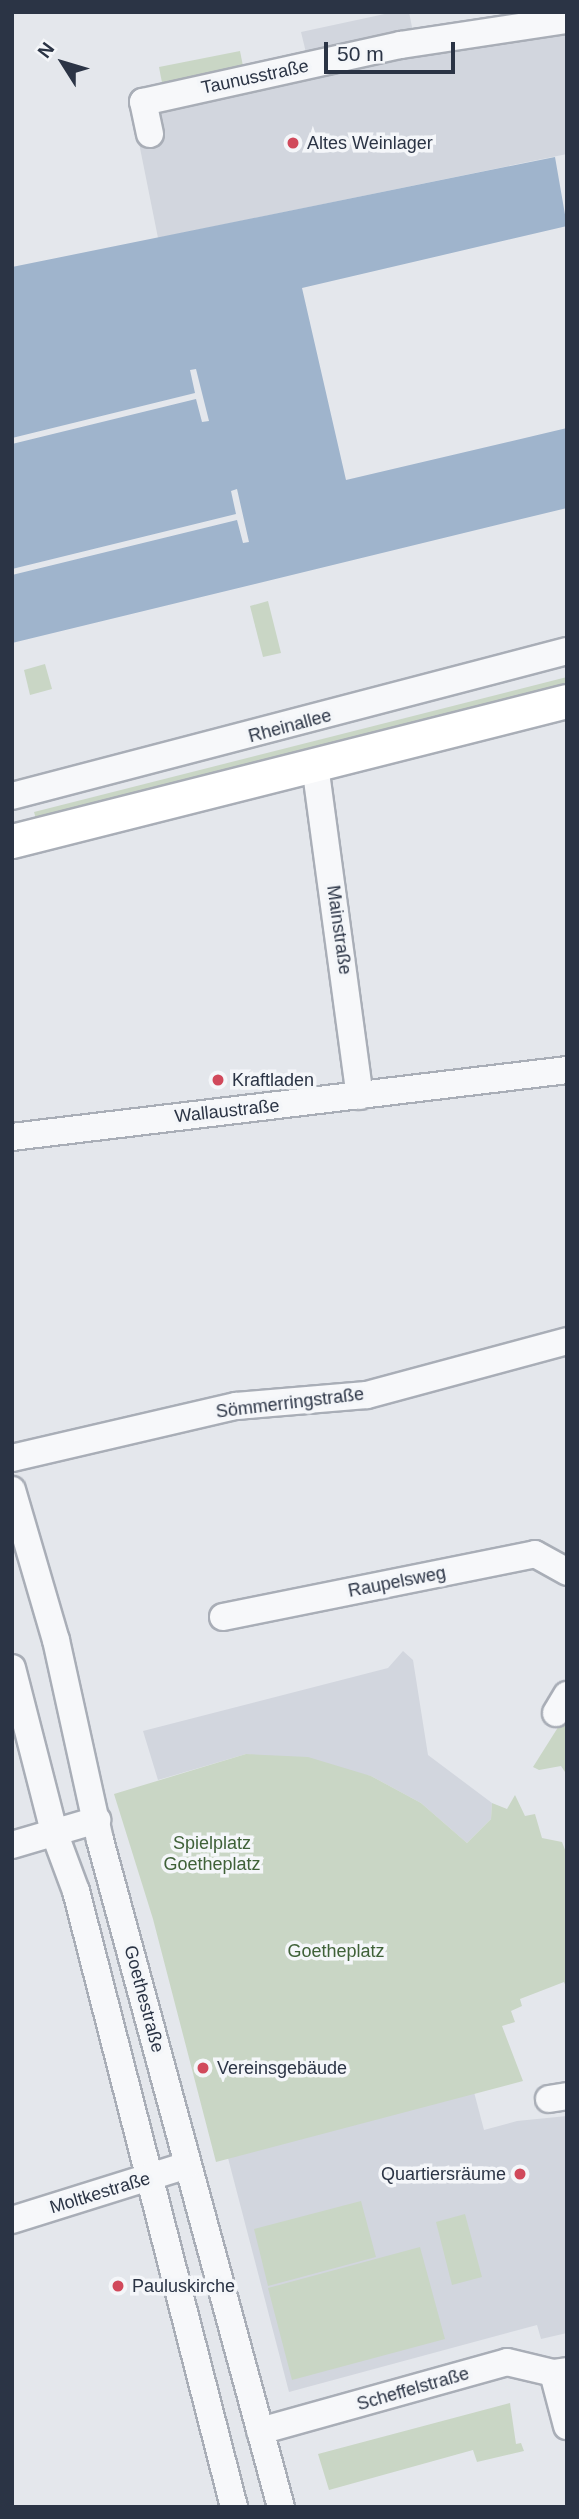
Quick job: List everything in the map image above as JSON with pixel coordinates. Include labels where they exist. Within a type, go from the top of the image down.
[{"type":"main road","points":[[12,841],[567,701]]},
{"type":"street","name":"Taunusstraße","points":[[150,134],[142,102],[401,45],[567,20]]},
{"type":"street","name":"Rheinallee","points":[[12,796],[567,651]]},
{"type":"street","name":"Mainstraße","points":[[314,765],[360,1096]]},
{"type":"street","name":"Wallaustraße","points":[[12,1137],[567,1070]]},
{"type":"street","name":"Sömmerringstraße","points":[[12,1458],[236,1406],[367,1395],[567,1341]]},
{"type":"street","name":"Goethestraße","points":[[12,1490],[56,1640],[96,1821],[281,2507]]},
{"type":"street","name":"Raupelsweg","points":[[223,1617],[536,1554],[567,1573]]},
{"type":"street","points":[[12,1668],[54,1832],[76,1891],[234,2507]]},
{"type":"street","points":[[12,1845],[96,1821]]},
{"type":"street","name":"Moltkestraße","points":[[12,2220],[188,2165]]},
{"type":"street","name":"Scheffelstraße","points":[[260,2431],[508,2362],[560,2372]]},
{"type":"street","points":[[560,2372],[567,2426]]},
{"type":"shaded area","points":[[394,12],[409,12],[416,47],[567,22],[567,154],[158,238],[131,103],[309,65],[301,32]]},
{"type":"shaded area","points":[[403,1651],[413,1660],[428,1755],[492,1803],[491,1819],[467,1843],[421,1803],[371,1776],[246,1754],[158,1780],[143,1731],[388,1668]]},
{"type":"shaded area","points":[[474,2092],[484,2130],[517,2121],[567,2116],[567,2333],[541,2339],[537,2325],[289,2392],[228,2158]]},
{"type":"green space","points":[[240,51],[244,71],[163,88],[159,67]]},
{"type":"green space","points":[[268,601],[281,653],[263,657],[250,606]]},
{"type":"green space","points":[[45,664],[52,689],[30,695],[24,670]]},
{"type":"green space","points":[[567,677],[567,685],[36,819],[34,812]]},
{"type":"green space","points":[[567,1713],[567,1775],[561,1766],[539,1770],[533,1767]]},
{"type":"green space","name":"Goetheplatz","points":[[246,1754],[308,1757],[371,1776],[421,1803],[467,1843],[491,1819],[492,1803],[507,1809],[515,1795],[525,1816],[535,1814],[542,1838],[562,1842],[567,1855],[567,1989],[564,1982],[520,1999],[522,2006],[511,2011],[515,2022],[502,2026],[523,2081],[216,2162],[153,1919],[114,1794]]},
{"type":"green space","points":[[361,2201],[376,2257],[268,2286],[254,2229]]},
{"type":"green space","points":[[465,2214],[482,2277],[452,2285],[436,2222]]},
{"type":"green space","points":[[420,2247],[445,2339],[292,2380],[268,2288]]},
{"type":"green space","points":[[510,2403],[516,2444],[521,2443],[524,2451],[477,2462],[473,2450],[329,2490],[318,2454]]},
{"type":"water","points":[[555,157],[567,226],[302,288],[346,480],[567,428],[567,508],[12,643],[12,267]]},
{"type":"pier","points":[[196,369],[209,421],[202,422],[196,399],[12,444],[12,438],[195,393],[190,370]]},
{"type":"pier","points":[[237,489],[249,542],[243,543],[237,520],[12,575],[12,569],[236,514],[231,491]]},
{"type":"place","name":"Altes Weinlager","points":[[293,143]]},
{"type":"place","name":"Kraftladen","points":[[218,1080]]},
{"type":"place","name":"Vereinsgebäude","points":[[203,2068]]},
{"type":"place","name":"Quartiersräume","points":[[520,2174]]},
{"type":"place","name":"Pauluskirche","points":[[118,2286]]},
{"type":"park label","name":"Spielplatz Goetheplatz","points":[[212,1854]]}]
